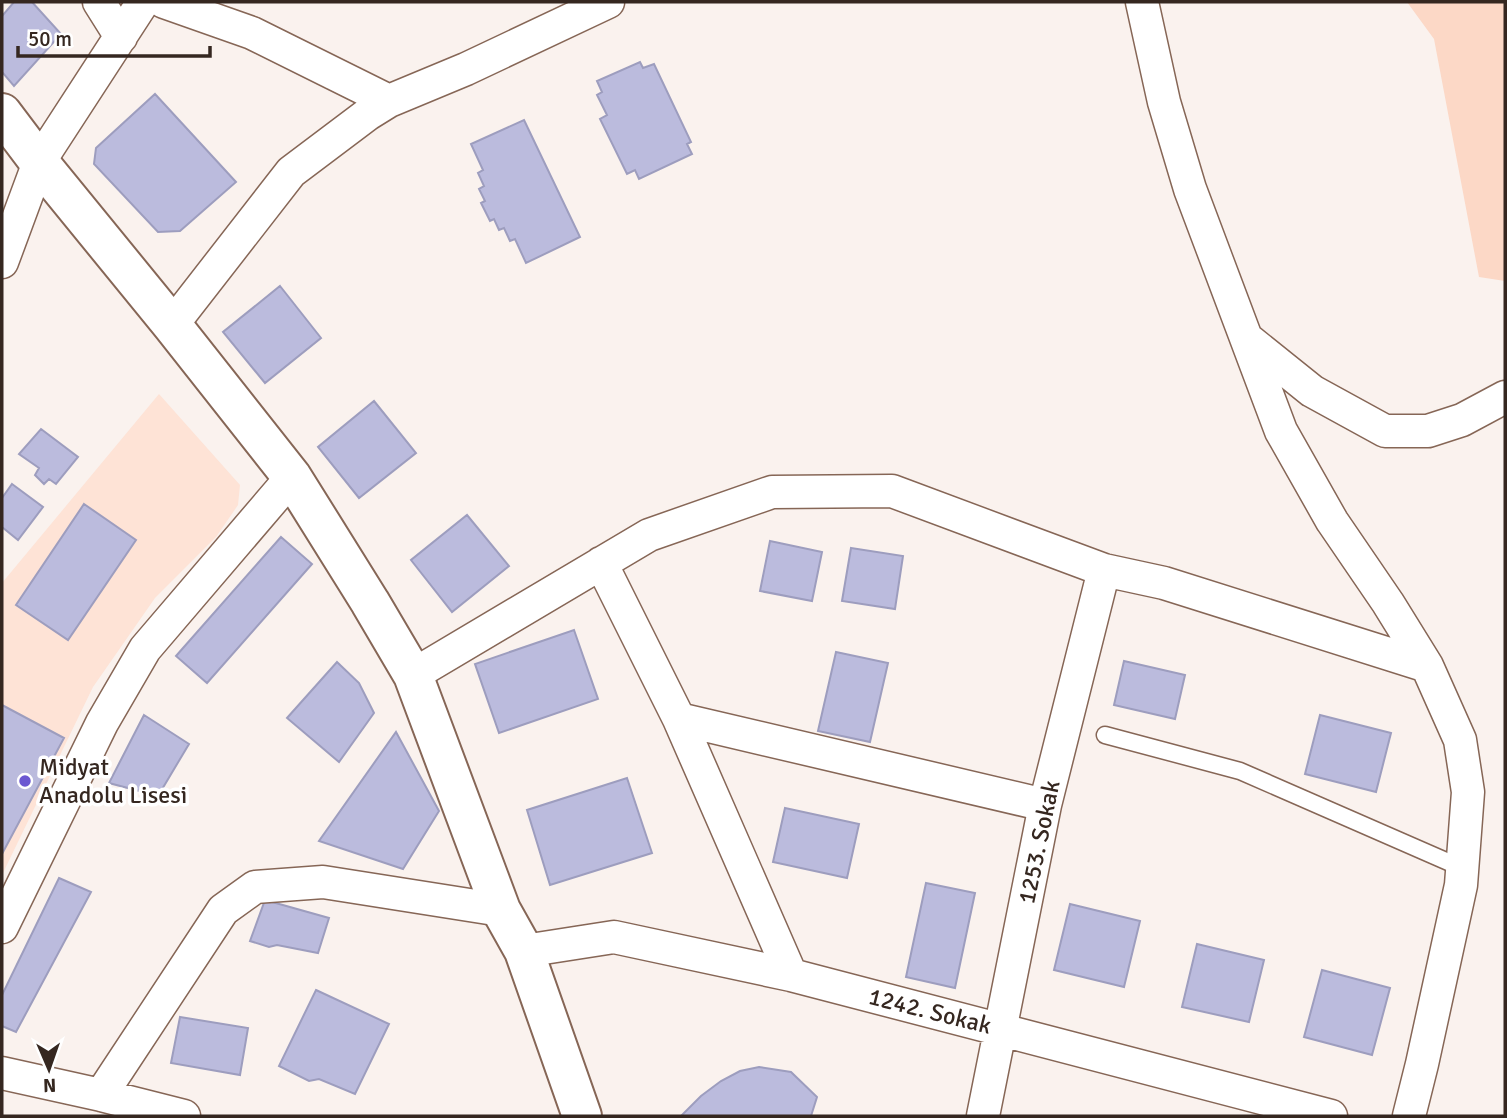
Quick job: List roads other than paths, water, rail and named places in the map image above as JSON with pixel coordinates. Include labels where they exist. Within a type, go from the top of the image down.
[{"type":"main road","points":[[2,113],[292,477],[370,602],[412,675],[501,910],[524,951],[582,1116]]},
{"type":"street","points":[[99,2],[121,37]]},
{"type":"street","points":[[2,262],[39,162],[143,2]]},
{"type":"street","points":[[164,2],[252,33],[389,101]]},
{"type":"street","points":[[172,325],[291,172],[368,114],[389,101],[466,69],[608,2]]},
{"type":"street","points":[[1142,2],[1164,102],[1190,189],[1281,431],[1332,521],[1427,666],[1460,740],[1468,792],[1461,885],[1409,1116]]},
{"type":"street","points":[[1244,337],[1312,391],[1385,431],[1428,431],[1462,420],[1505,397]]},
{"type":"street","points":[[2,927],[102,723],[145,649],[292,477]]},
{"type":"street","points":[[412,675],[649,535],[772,492],[892,491],[1104,570],[1164,583],[1427,666]]},
{"type":"street","points":[[601,563],[679,719],[790,975]]},
{"type":"street","name":"1253. Sokak","points":[[983,1116],[1045,804],[1104,570]]},
{"type":"street","points":[[679,719],[1045,804]]},
{"type":"street","points":[[101,1095],[223,910],[255,887],[323,882],[501,910]]},
{"type":"street","name":"1242. Sokak","points":[[524,951],[614,937],[790,975],[1331,1116]]},
{"type":"street","points":[[2,1073],[184,1116]]},
{"type":"lane","points":[[1105,735],[1240,771],[1462,868]]},
{"type":"place","name":"Midyat Anadolu Lisesi","points":[[25,781]]}]
